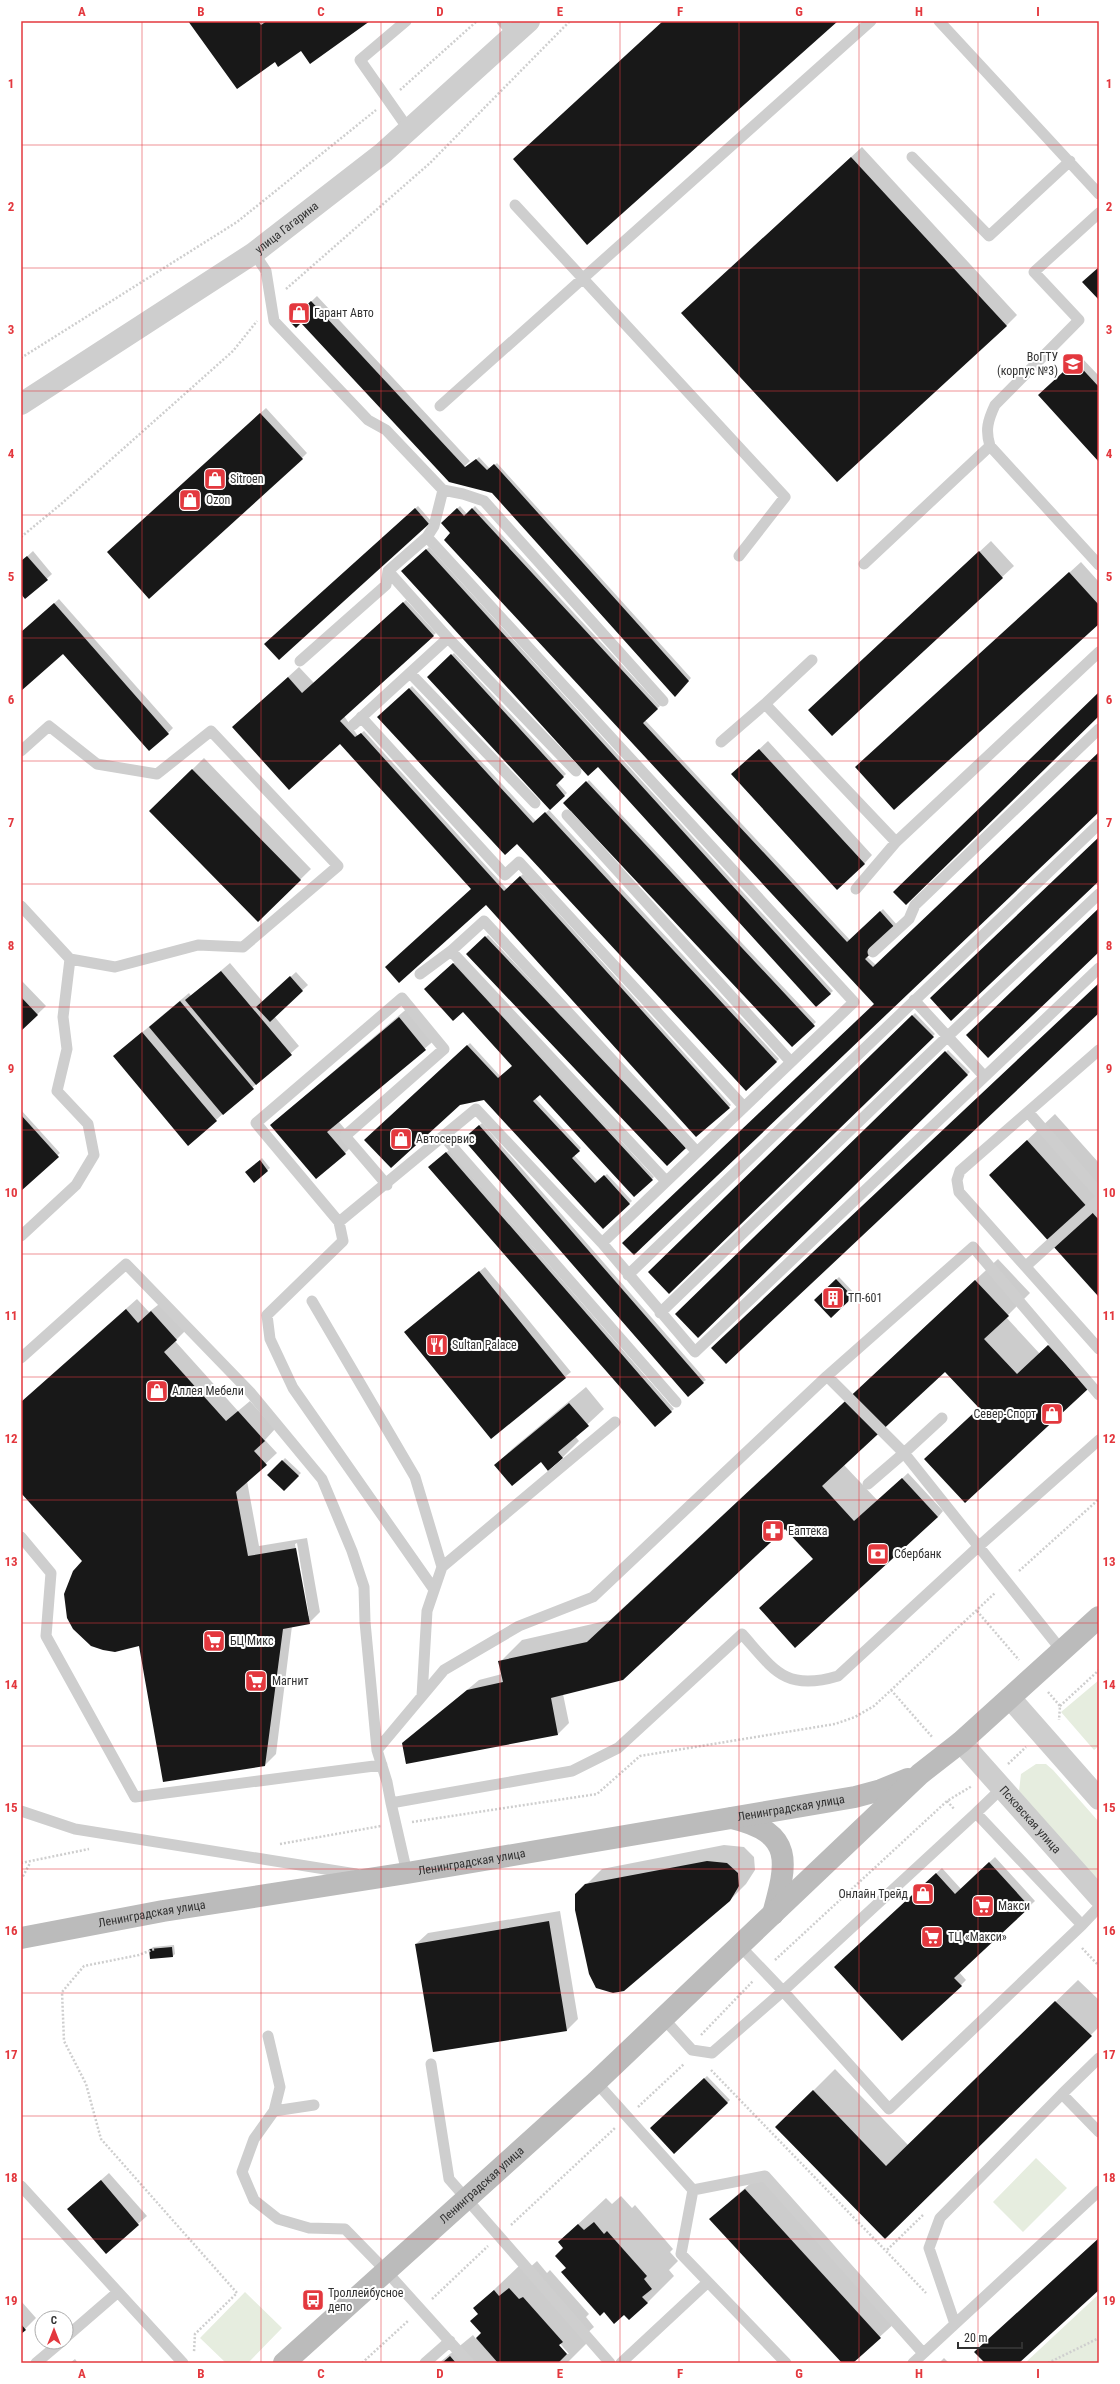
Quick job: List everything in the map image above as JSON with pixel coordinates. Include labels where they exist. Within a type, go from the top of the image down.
[{"type":"main road","name":"Ленинградская улица","points":[[284,2363],[596,2082],[920,1774],[962,1742],[1099,1617]]},
{"type":"main road","name":"Ленинградская улица","points":[[21,1938],[163,1911],[407,1873],[855,1796],[881,1790],[920,1774]]},
{"type":"main road","points":[[728,1817],[754,1824],[769,1833],[777,1844],[784,1862],[773,1914]]},
{"type":"street","name":"улица Гагарина","points":[[21,404],[254,253],[383,153],[409,130],[515,26]]},
{"type":"street","points":[[1010,1698],[1099,1799]]},
{"type":"street","name":"Псковская улица","points":[[962,1742],[1099,1897]]},
{"type":"lane","points":[[406,21],[360,60],[409,130]]},
{"type":"lane","points":[[440,406],[871,21]]},
{"type":"lane","points":[[939,21],[1099,194]]},
{"type":"lane","points":[[912,157],[989,236],[1070,161]]},
{"type":"lane","points":[[515,205],[784,497],[739,556]]},
{"type":"lane","points":[[1099,213],[1034,272],[1079,320],[995,405],[988,419],[986,434],[990,446],[1099,565]]},
{"type":"lane","points":[[254,253],[266,271],[274,321],[368,420],[386,430],[443,490],[463,494],[484,501],[663,701]]},
{"type":"lane","points":[[864,564],[990,446]]},
{"type":"lane","points":[[300,661],[386,585],[388,572],[427,537],[434,526],[437,507],[443,490]]},
{"type":"lane","points":[[427,537],[854,1002],[602,1243]]},
{"type":"lane","points":[[388,572],[448,638],[576,771]]},
{"type":"lane","points":[[448,638],[357,721],[505,875],[519,862],[744,1107]]},
{"type":"lane","points":[[856,889],[896,842],[1099,652]]},
{"type":"lane","points":[[721,742],[765,704],[812,660]]},
{"type":"lane","points":[[410,673],[535,803]]},
{"type":"lane","points":[[765,704],[896,842]]},
{"type":"lane","points":[[21,751],[49,726],[97,764],[157,774],[211,731],[338,866],[243,947],[198,945],[115,967],[70,959],[21,906]]},
{"type":"lane","points":[[873,952],[909,919],[915,905],[1099,729]]},
{"type":"lane","points":[[567,815],[791,1062]]},
{"type":"lane","points":[[628,1274],[1099,824]]},
{"type":"lane","points":[[660,1314],[947,1036],[1099,894]]},
{"type":"lane","points":[[420,974],[451,951],[484,921],[697,1152]]},
{"type":"lane","points":[[451,951],[666,1181]]},
{"type":"lane","points":[[21,1236],[76,1184],[94,1155],[88,1124],[57,1091],[67,1049],[63,1017],[70,959]]},
{"type":"lane","points":[[340,1222],[476,1110],[602,1243],[660,1314],[695,1352],[1099,968]]},
{"type":"lane","points":[[386,1185],[345,1136],[444,1049],[402,998],[256,1123],[340,1222],[343,1241],[267,1314],[270,1339],[293,1388],[433,1588]]},
{"type":"lane","points":[[914,1000],[984,1076]]},
{"type":"lane","points":[[1099,1050],[960,1171],[957,1180],[959,1192],[1099,1349]]},
{"type":"lane","points":[[1028,1112],[1099,1193]]},
{"type":"lane","points":[[444,1137],[676,1402]]},
{"type":"lane","points":[[1026,1266],[1099,1200]]},
{"type":"lane","points":[[377,1750],[444,1670],[519,1626],[593,1598],[827,1376],[973,1246],[1099,1394]]},
{"type":"lane","points":[[21,1358],[126,1264],[250,1392],[322,1479],[352,1551],[364,1587],[365,1622],[377,1750],[387,1782],[390,1803],[407,1873]]},
{"type":"lane","points":[[312,1301],[415,1477],[442,1567]]},
{"type":"lane","points":[[827,1376],[904,1453],[1062,1651]]},
{"type":"lane","points":[[868,1484],[942,1418]]},
{"type":"lane","points":[[422,1696],[427,1611],[433,1588],[442,1567],[615,1422]]},
{"type":"lane","points":[[390,1803],[572,1771],[618,1748],[742,1634],[779,1674],[808,1682],[838,1676],[978,1547],[1099,1440]]},
{"type":"lane","points":[[21,1537],[51,1573],[46,1636],[136,1797],[382,1765]]},
{"type":"lane","points":[[664,2019],[692,2050],[712,2053],[783,1991],[1002,1788]]},
{"type":"lane","points":[[21,1811],[75,1830],[374,1877]]},
{"type":"lane","points":[[976,1813],[1082,1925]]},
{"type":"lane","points":[[740,1946],[783,1991],[889,2109],[1099,1907]]},
{"type":"lane","points":[[268,2036],[280,2087],[274,2111],[254,2139],[242,2172],[254,2200],[278,2219],[309,2228],[345,2229],[386,2271],[470,2363]]},
{"type":"lane","points":[[955,2324],[929,2248],[940,2218],[1099,2058]]},
{"type":"lane","points":[[431,2064],[449,2179],[610,2363]]},
{"type":"lane","points":[[596,2082],[693,2190]]},
{"type":"lane","points":[[1062,2094],[1099,2132]]},
{"type":"lane","points":[[274,2111],[314,2105]]},
{"type":"lane","points":[[693,2190],[766,2176],[924,2353]]},
{"type":"lane","points":[[21,2186],[183,2363]]},
{"type":"lane","points":[[693,2190],[681,2254],[786,2363]]},
{"type":"lane","points":[[913,2363],[1099,2191]]},
{"type":"lane","points":[[621,2363],[708,2282]]},
{"type":"lane","points":[[74,2330],[118,2292]]},
{"type":"lane","points":[[425,2363],[450,2341]]},
{"type":"lane","points":[[36,2363],[51,2350]]},
{"type":"path","points":[[21,358],[237,222],[388,100],[477,21]]},
{"type":"path","points":[[21,536],[60,505],[233,351],[271,302],[430,163],[570,21]]},
{"type":"path","points":[[1060,1706],[1099,1670]]},
{"type":"path","points":[[21,1880],[30,1862]]},
{"type":"path","points":[[154,1949],[140,1955],[84,1966],[62,1992],[64,2041],[86,2084],[101,2139],[237,2293],[195,2334],[194,2356]]},
{"type":"path","points":[[692,2050],[886,2251]]},
{"type":"path","points":[[1048,2363],[1099,2338]]},
{"type":"shaded area","points":[[1099,1680],[1099,1746],[1094,1750],[1061,1712]]},
{"type":"shaded area","points":[[1036,1764],[1046,1764],[1053,1770],[1099,1822],[1099,1886],[1019,1791],[1021,1774]]},
{"type":"shaded area","points":[[1036,2158],[1067,2188],[1023,2232],[993,2202]]},
{"type":"shaded area","points":[[245,2292],[282,2328],[248,2363],[226,2363],[200,2338]]},
{"type":"shaded area","points":[[1099,2294],[1099,2363],[1025,2363]]},
{"type":"building","points":[[188,21],[258,21],[261,25],[267,21],[370,21],[310,64],[301,51],[278,67],[275,62],[237,89]]},
{"type":"building","points":[[663,21],[838,21],[587,245],[513,159]]},
{"type":"building","points":[[851,157],[1007,326],[837,482],[681,313]]},
{"type":"building","points":[[1099,267],[1099,300],[1082,282]]},
{"type":"building","points":[[311,301],[465,467],[476,459],[487,470],[494,464],[689,681],[675,697],[492,493],[449,482],[301,323],[296,328],[289,321]]},
{"type":"building","points":[[1075,361],[1099,387],[1099,462],[1038,395]]},
{"type":"building","points":[[260,413],[303,459],[149,599],[107,552]]},
{"type":"building","points":[[415,508],[429,524],[279,660],[264,644]]},
{"type":"building","points":[[457,508],[464,516],[472,508],[658,709],[643,723],[847,942],[880,911],[896,929],[865,959],[873,967],[1099,752],[1099,812],[634,1255],[622,1243],[874,1004],[444,540],[450,533],[441,523]]},
{"type":"building","points":[[426,549],[831,994],[816,1007],[598,767],[588,776],[401,571]]},
{"type":"building","points":[[979,551],[1003,578],[832,736],[808,710]]},
{"type":"building","points":[[27,556],[48,580],[25,599],[21,594],[21,561]]},
{"type":"building","points":[[1069,572],[1099,605],[1099,624],[894,810],[855,767]]},
{"type":"building","points":[[403,602],[434,636],[340,721],[355,737],[361,733],[504,891],[520,876],[730,1108],[696,1137],[486,905],[399,983],[385,967],[471,889],[340,744],[289,790],[232,727],[288,677],[302,693]]},
{"type":"building","points":[[54,603],[169,734],[149,751],[63,654],[21,691],[21,632]]},
{"type":"building","points":[[451,654],[564,777],[556,785],[565,796],[550,810],[427,677]]},
{"type":"building","points":[[409,688],[533,823],[545,812],[777,1062],[746,1091],[517,844],[505,855],[377,717]]},
{"type":"building","points":[[1099,692],[1099,716],[906,905],[893,892]]},
{"type":"building","points":[[759,749],[865,864],[837,890],[731,774]]},
{"type":"building","points":[[192,769],[301,880],[258,922],[149,811]]},
{"type":"building","points":[[586,781],[815,1026],[792,1047],[563,803]]},
{"type":"building","points":[[1099,837],[1099,881],[951,1021],[930,998]]},
{"type":"building","points":[[1099,908],[1099,952],[988,1058],[966,1035]]},
{"type":"building","points":[[485,936],[686,1148],[667,1166],[466,954]]},
{"type":"building","points":[[453,963],[653,1180],[634,1197],[540,1095],[533,1101],[580,1151],[572,1158],[595,1183],[604,1175],[630,1204],[603,1229],[484,1100],[460,1105],[391,1168],[364,1140],[467,1045],[498,1078],[512,1066],[463,1012],[453,1021],[424,989]]},
{"type":"building","points":[[221,971],[292,1055],[256,1085],[185,1000]]},
{"type":"building","points":[[290,976],[303,991],[270,1022],[256,1007]]},
{"type":"building","points":[[1099,983],[1099,1013],[726,1364],[711,1348]]},
{"type":"building","points":[[21,997],[38,1015],[21,1031]]},
{"type":"building","points":[[180,1001],[254,1089],[223,1115],[149,1027]]},
{"type":"building","points":[[912,1015],[934,1037],[669,1294],[648,1272]]},
{"type":"building","points":[[399,1017],[426,1050],[327,1132],[346,1154],[316,1179],[270,1125]]},
{"type":"building","points":[[142,1032],[217,1121],[188,1146],[113,1056]]},
{"type":"building","points":[[945,1051],[968,1075],[698,1338],[675,1314]]},
{"type":"building","points":[[21,1115],[59,1157],[21,1191]]},
{"type":"building","points":[[479,1125],[704,1383],[688,1397],[463,1139]]},
{"type":"building","points":[[1027,1140],[1099,1220],[1098,1296],[989,1175]]},
{"type":"building","points":[[446,1152],[672,1412],[655,1427],[428,1167]]},
{"type":"building","points":[[260,1160],[268,1171],[254,1183],[245,1172]]},
{"type":"building","points":[[479,1271],[566,1378],[491,1439],[404,1332]]},
{"type":"building","name":"ТП-601","points":[[836,1279],[853,1297],[831,1318],[814,1300]]},
{"type":"building","points":[[975,1280],[1009,1316],[984,1339],[1017,1374],[1048,1345],[1088,1389],[965,1503],[924,1459],[979,1408],[945,1372],[822,1486],[854,1521],[902,1478],[938,1517],[795,1648],[759,1608],[813,1559],[785,1529],[623,1680],[551,1698],[558,1735],[406,1764],[402,1743],[467,1690],[503,1682],[498,1661],[587,1642]]},
{"type":"building","points":[[126,1309],[138,1323],[151,1311],[177,1340],[164,1352],[226,1421],[238,1411],[265,1441],[254,1451],[267,1465],[236,1492],[248,1556],[296,1548],[310,1624],[283,1629],[265,1766],[163,1782],[139,1646],[115,1652],[103,1650],[91,1646],[73,1629],[67,1618],[64,1594],[73,1571],[82,1561],[21,1493],[21,1402]]},
{"type":"building","points":[[569,1403],[589,1426],[558,1452],[563,1458],[548,1471],[541,1462],[512,1486],[494,1465]]},
{"type":"building","points":[[282,1460],[299,1476],[284,1491],[267,1475]]},
{"type":"building","points":[[707,1861],[727,1863],[738,1873],[739,1886],[730,1901],[624,1991],[613,1993],[596,1988],[589,1974],[575,1910],[575,1894],[585,1884]]},
{"type":"building","name":"ТЦ «Макси»","points":[[989,1862],[1030,1907],[954,1978],[962,1986],[902,2041],[834,1967],[936,1873],[955,1894]]},
{"type":"building","points":[[549,1921],[567,2031],[433,2052],[415,1944]]},
{"type":"building","points":[[172,1947],[173,1957],[150,1959],[149,1949]]},
{"type":"building","points":[[1055,2001],[1092,2036],[885,2239],[775,2127],[813,2090],[886,2166]]},
{"type":"building","points":[[704,2078],[728,2103],[674,2154],[650,2128]]},
{"type":"building","points":[[101,2180],[139,2225],[106,2254],[67,2209]]},
{"type":"building","points":[[745,2189],[881,2338],[853,2363],[842,2363],[709,2219]]},
{"type":"building","points":[[594,2222],[604,2234],[607,2231],[647,2276],[644,2279],[652,2289],[642,2297],[648,2303],[629,2320],[624,2315],[614,2324],[604,2312],[600,2316],[561,2272],[566,2268],[555,2256],[563,2248],[558,2242],[578,2224],[584,2230]]},
{"type":"building","points":[[1099,2238],[1099,2290],[1019,2363],[985,2363],[974,2352]]},
{"type":"building","points":[[509,2288],[519,2299],[523,2297],[563,2342],[559,2345],[567,2354],[558,2363],[498,2363],[476,2338],[481,2333],[470,2321],[478,2314],[473,2308],[494,2290],[499,2296]]},
{"type":"building","points":[[21,2324],[26,2330],[21,2334]]},
{"type":"building","points":[[450,2356],[456,2363],[442,2363]]},
{"type":"place","name":"Гарант Авто","points":[[299,313]]},
{"type":"place","name":"ВоГТУ (корпус №3)","points":[[1073,364]]},
{"type":"place","name":"Sitroen","points":[[215,479]]},
{"type":"place","name":"Ozon","points":[[190,500]]},
{"type":"place","name":"Автосервис","points":[[401,1139]]},
{"type":"place","name":"ТП-601","points":[[833,1298]]},
{"type":"place","name":"Sultan Palace","points":[[437,1345]]},
{"type":"place","name":"Аллея Мебели","points":[[157,1391]]},
{"type":"place","name":"Север-Спорт","points":[[1052,1414]]},
{"type":"place","name":"Еаптека","points":[[773,1531]]},
{"type":"place","name":"Сбербанк","points":[[878,1554]]},
{"type":"place","name":"БЦ Микс","points":[[214,1641]]},
{"type":"place","name":"Магнит","points":[[256,1681]]},
{"type":"place","name":"Онлайн Трейд","points":[[923,1894]]},
{"type":"place","name":"Макси","points":[[983,1906]]},
{"type":"place","name":"ТЦ «Макси»","points":[[932,1937]]},
{"type":"place","name":"Троллейбусное депо","points":[[313,2300]]}]
